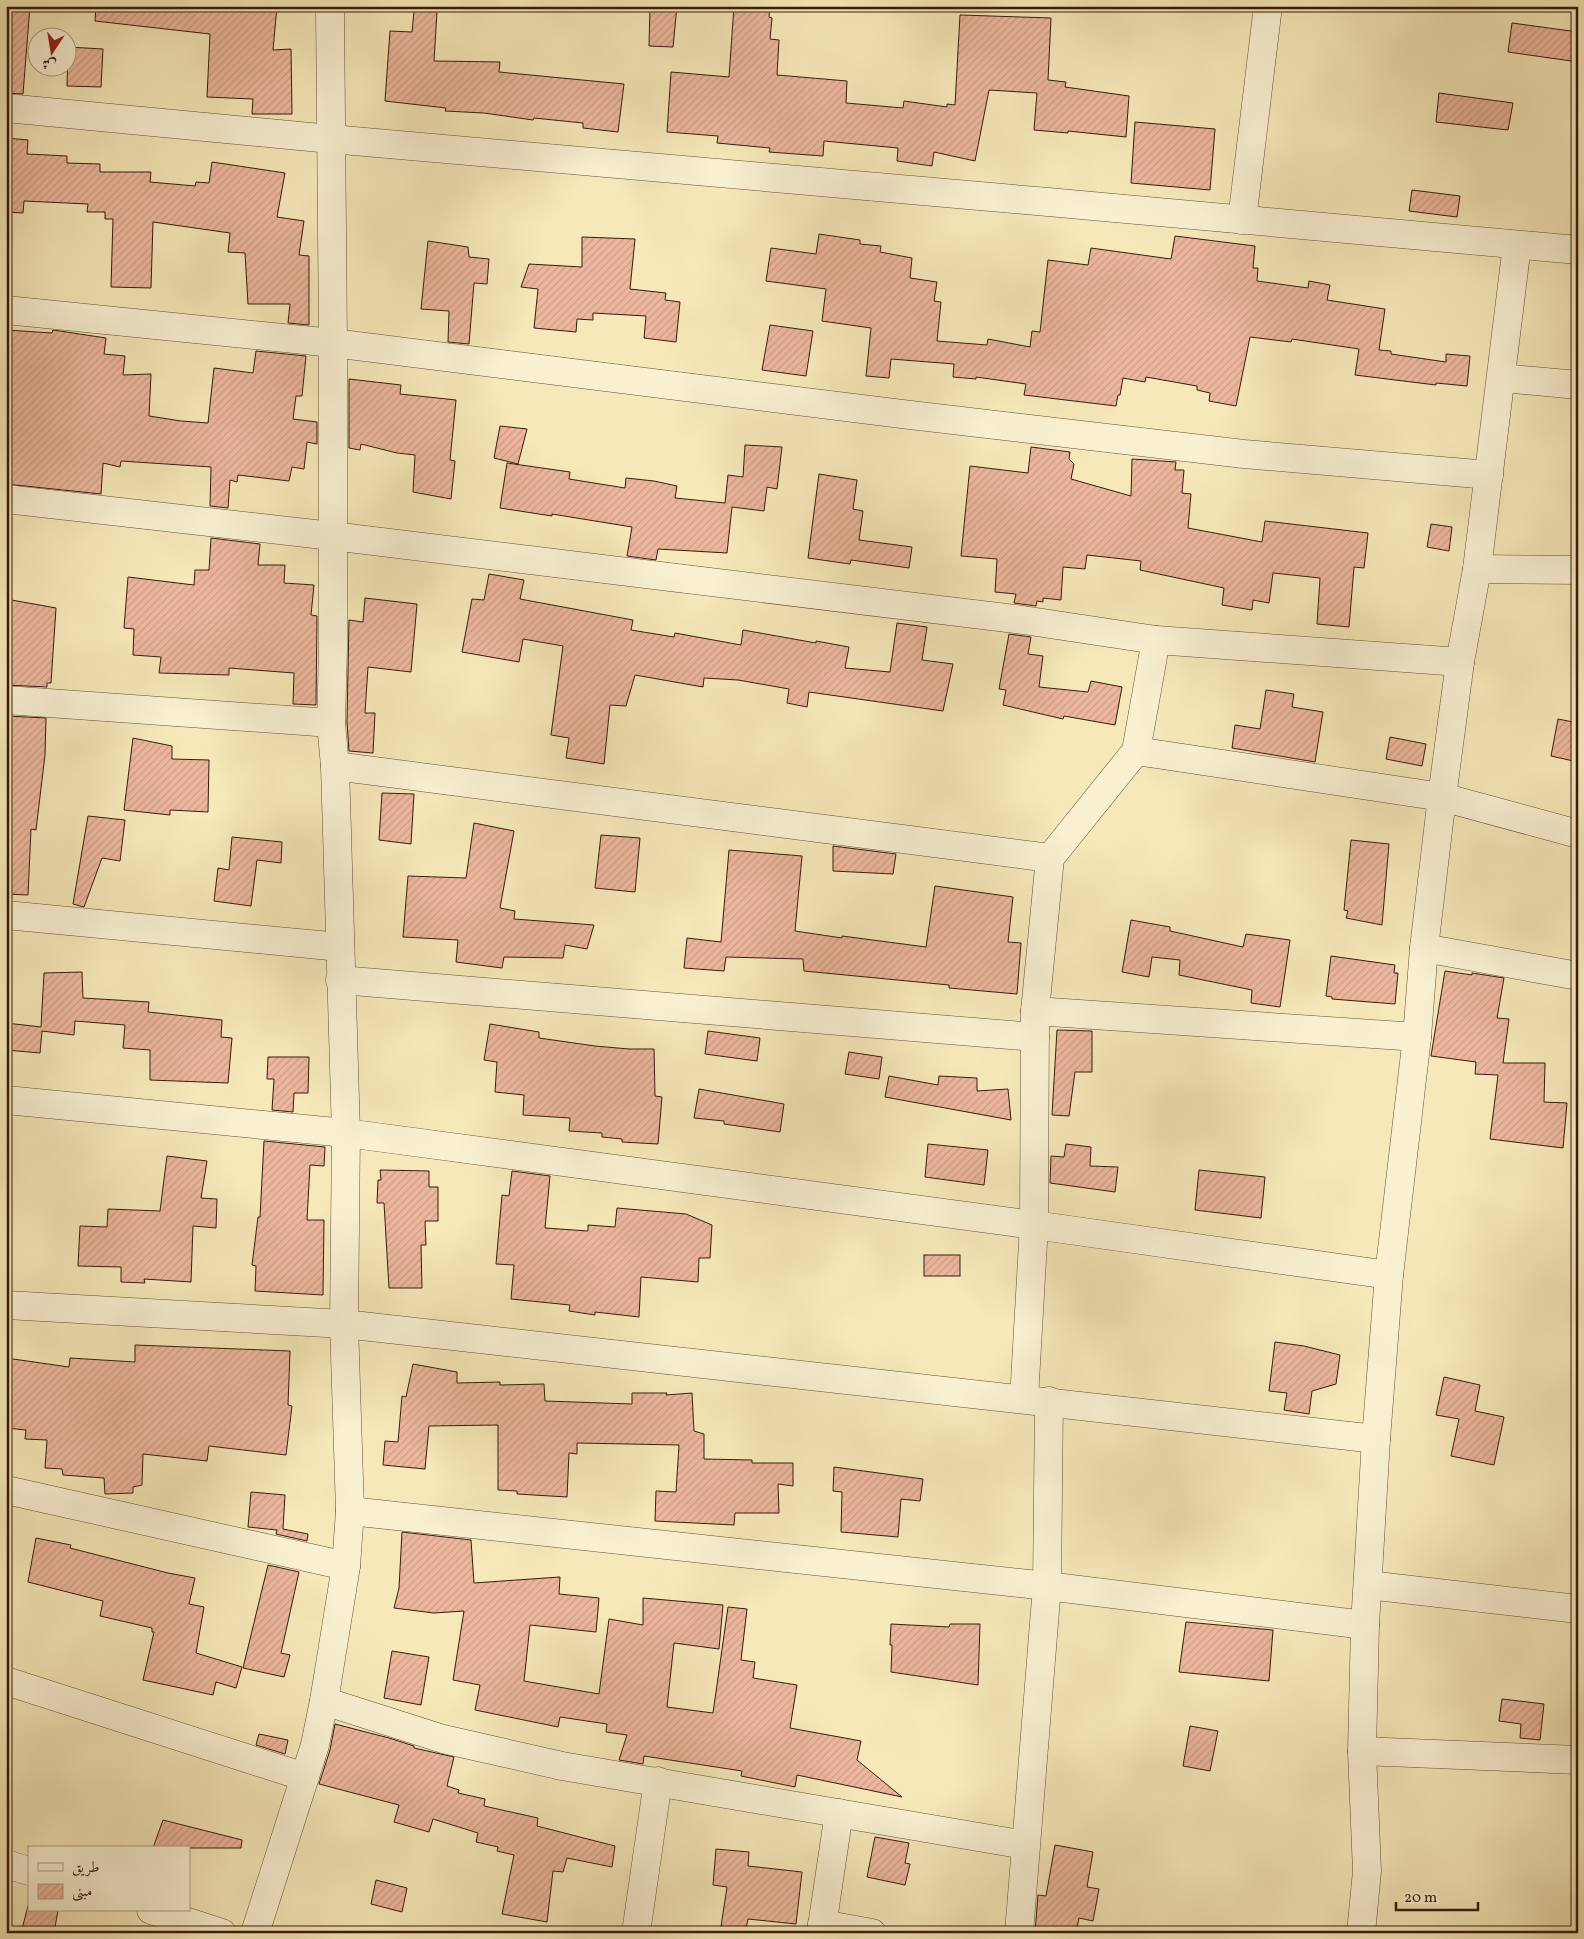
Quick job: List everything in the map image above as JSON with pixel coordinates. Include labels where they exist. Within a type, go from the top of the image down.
[{"type":"street","points":[[255,1933],[315,1744],[346,1566],[350,1511],[344,1324],[346,1133],[335,766],[331,723],[333,649],[333,344],[330,6]]},
{"type":"street","points":[[1242,220],[1268,6]]},
{"type":"street","points":[[6,108],[331,139],[1578,250]]},
{"type":"street","points":[[1361,1933],[1367,1871],[1362,1752],[1364,1625],[1388,1275],[1417,1037],[1424,948],[1442,797],[1460,662],[1477,569],[1517,245]]},
{"type":"street","points":[[6,310],[333,344],[1244,454],[1489,475]]},
{"type":"street","points":[[1502,378],[1578,386]]},
{"type":"street","points":[[6,499],[332,536],[1013,619],[1156,640],[1460,662]]},
{"type":"street","points":[[1477,569],[1578,570]]},
{"type":"street","points":[[1019,1933],[1047,1586],[1036,1400],[1034,1225],[1035,1024],[1050,858],[1136,751],[1156,640]]},
{"type":"street","points":[[6,700],[331,723]]},
{"type":"street","points":[[1136,751],[1442,797],[1578,834]]},
{"type":"street","points":[[335,766],[1050,858]]},
{"type":"street","points":[[6,915],[340,948]]},
{"type":"street","points":[[1424,948],[1578,976]]},
{"type":"street","points":[[340,980],[1035,1024],[1417,1037]]},
{"type":"street","points":[[6,1100],[346,1133],[1034,1225],[1388,1275]]},
{"type":"street","points":[[6,1305],[344,1324],[1376,1438]]},
{"type":"street","points":[[6,1490],[346,1566]]},
{"type":"street","points":[[350,1511],[1047,1586],[1364,1625]]},
{"type":"street","points":[[1368,1585],[1578,1609]]},
{"type":"street","points":[[6,1681],[305,1777]]},
{"type":"street","points":[[324,1701],[443,1739],[562,1766],[1025,1845]]},
{"type":"street","points":[[1362,1752],[1578,1760]]},
{"type":"street","points":[[636,1933],[658,1781]]},
{"type":"street","points":[[839,1813],[822,1929],[872,1933]]},
{"type":"street","points":[[6,1864],[28,1871]]},
{"type":"street","points":[[157,1912],[222,1933]]},
{"type":"building","points":[[6,6],[30,6],[23,94],[6,93]]},
{"type":"building","points":[[96,6],[277,6],[273,50],[291,49],[292,114],[252,114],[253,99],[207,97],[210,34],[95,21]]},
{"type":"building","points":[[650,6],[677,6],[673,47],[649,46]]},
{"type":"building","points":[[734,6],[770,6],[769,17],[772,18],[770,39],[779,40],[777,75],[847,81],[846,103],[903,108],[904,101],[947,107],[947,104],[955,105],[960,15],[1051,18],[1048,80],[1066,82],[1065,87],[1129,96],[1126,137],[1068,131],[1068,133],[1034,130],[1037,93],[989,90],[975,161],[934,152],[932,166],[897,161],[898,148],[824,141],[823,156],[769,152],[770,148],[717,143],[718,136],[667,132],[671,72],[729,77]]},
{"type":"building","points":[[414,11],[437,12],[434,61],[500,62],[499,72],[624,84],[618,132],[583,128],[583,123],[445,111],[446,108],[385,101],[390,31],[412,32]]},
{"type":"building","points":[[1512,23],[1578,32],[1578,62],[1508,52]]},
{"type":"building","points":[[78,48],[103,49],[101,87],[67,86],[67,78],[78,78]]},
{"type":"building","points":[[1439,93],[1513,103],[1508,130],[1436,122]]},
{"type":"building","points":[[1135,122],[1215,129],[1210,190],[1131,183]]},
{"type":"building","points":[[6,138],[28,140],[27,154],[67,156],[67,163],[100,164],[100,172],[151,172],[150,182],[195,186],[196,182],[209,183],[212,162],[285,173],[277,217],[304,221],[299,255],[309,256],[309,325],[288,323],[290,304],[248,304],[245,253],[228,252],[230,233],[153,222],[151,288],[111,287],[113,219],[105,219],[105,212],[87,212],[88,204],[24,201],[23,213],[6,212]]},
{"type":"building","points":[[1412,190],[1460,196],[1457,217],[1409,211]]},
{"type":"building","points":[[819,234],[860,240],[860,244],[881,246],[880,252],[912,258],[910,278],[937,282],[934,301],[941,302],[937,341],[987,345],[988,339],[1030,347],[1032,331],[1040,332],[1048,260],[1088,265],[1091,248],[1171,259],[1175,236],[1255,246],[1253,268],[1258,268],[1257,281],[1308,288],[1309,281],[1330,285],[1327,300],[1385,309],[1379,350],[1391,351],[1391,354],[1446,362],[1446,354],[1470,356],[1467,386],[1436,383],[1436,385],[1355,375],[1359,349],[1292,339],[1291,342],[1250,337],[1236,406],[1209,401],[1210,393],[1197,390],[1197,386],[1146,377],[1145,382],[1123,378],[1116,406],[1024,395],[1026,384],[976,377],[976,379],[953,377],[954,364],[891,359],[889,378],[866,376],[871,328],[822,321],[826,289],[766,281],[771,248],[816,254]]},
{"type":"building","points":[[582,237],[635,239],[630,289],[666,293],[665,300],[680,302],[676,342],[644,338],[646,316],[593,313],[593,320],[577,319],[576,332],[534,328],[538,289],[521,287],[529,264],[582,267]]},
{"type":"building","points":[[428,241],[468,247],[469,257],[489,259],[487,284],[474,283],[469,344],[448,342],[449,311],[421,309]]},
{"type":"building","points":[[770,325],[813,331],[806,376],[762,370]]},
{"type":"building","points":[[6,330],[52,333],[53,330],[106,338],[104,354],[125,356],[123,375],[151,374],[149,416],[181,421],[208,423],[214,368],[253,373],[256,351],[306,356],[302,396],[296,396],[293,419],[317,422],[317,444],[307,442],[304,469],[292,467],[289,481],[238,475],[237,482],[230,480],[228,508],[210,506],[211,467],[121,461],[120,467],[103,463],[101,494],[6,484]]},
{"type":"building","points":[[349,379],[401,385],[400,394],[456,400],[450,460],[455,461],[451,499],[413,492],[415,455],[397,453],[361,444],[360,450],[349,448]]},
{"type":"building","points":[[500,426],[527,429],[518,464],[494,458]]},
{"type":"building","points":[[745,445],[782,447],[777,489],[767,487],[764,511],[732,507],[727,553],[658,549],[656,560],[627,556],[632,527],[500,508],[507,463],[570,472],[569,479],[625,488],[626,478],[654,481],[677,486],[675,498],[725,503],[728,475],[743,477]]},
{"type":"building","points":[[1031,447],[1070,452],[1069,459],[1074,464],[1071,479],[1131,496],[1132,459],[1176,462],[1175,470],[1184,470],[1182,493],[1191,494],[1188,528],[1262,542],[1265,521],[1368,533],[1364,568],[1354,567],[1349,627],[1317,624],[1320,578],[1273,573],[1269,603],[1253,600],[1252,610],[1222,605],[1224,588],[1140,570],[1141,561],[1087,555],[1085,569],[1063,567],[1061,600],[1043,598],[1043,602],[1037,601],[1036,606],[1014,603],[1016,594],[995,592],[997,559],[961,556],[970,466],[1028,473]]},
{"type":"building","points":[[819,474],[857,480],[853,509],[863,511],[859,540],[912,547],[909,568],[851,560],[850,564],[808,558]]},
{"type":"building","points":[[1431,524],[1452,527],[1449,551],[1427,547]]},
{"type":"building","points":[[211,538],[260,544],[258,565],[285,565],[284,583],[314,585],[311,615],[317,616],[316,705],[293,704],[294,673],[229,668],[229,675],[159,673],[161,657],[133,655],[134,629],[124,628],[128,577],[194,585],[195,570],[209,570]]},
{"type":"building","points":[[489,574],[524,580],[520,599],[633,620],[631,630],[674,637],[675,633],[741,645],[743,630],[849,647],[845,668],[890,672],[897,623],[927,627],[922,660],[953,664],[943,711],[809,692],[807,707],[787,703],[789,689],[738,680],[704,678],[703,687],[635,675],[626,706],[610,705],[604,764],[566,758],[569,738],[551,735],[563,646],[523,639],[519,662],[462,652],[472,599],[484,600]]},
{"type":"building","points":[[365,598],[417,604],[411,672],[368,667],[365,713],[375,713],[373,753],[349,751],[347,722],[349,620],[363,622]]},
{"type":"building","points":[[6,599],[56,608],[51,683],[47,683],[47,687],[6,685]]},
{"type":"building","points":[[1009,634],[1031,637],[1028,654],[1043,656],[1039,687],[1088,692],[1091,681],[1122,687],[1115,725],[1064,716],[1063,719],[1003,705],[1006,690],[999,689]]},
{"type":"building","points":[[1266,690],[1294,694],[1292,707],[1323,712],[1315,762],[1232,748],[1235,725],[1260,729]]},
{"type":"building","points":[[6,716],[46,718],[45,755],[36,830],[31,829],[28,895],[6,894]]},
{"type":"building","points":[[1558,719],[1578,723],[1578,762],[1551,756]]},
{"type":"building","points":[[1390,737],[1426,744],[1422,766],[1386,759]]},
{"type":"building","points":[[133,738],[172,746],[172,759],[209,760],[208,812],[170,810],[170,815],[124,810]]},
{"type":"building","points":[[382,793],[414,794],[411,844],[379,840]]},
{"type":"building","points":[[88,816],[125,820],[120,861],[102,858],[84,907],[73,904]]},
{"type":"building","points":[[474,823],[514,831],[500,908],[515,911],[514,919],[594,925],[587,949],[565,945],[563,958],[504,957],[502,968],[456,962],[458,940],[403,937],[408,876],[466,878]]},
{"type":"building","points":[[601,835],[640,838],[635,892],[595,888]]},
{"type":"building","points":[[232,837],[282,842],[281,863],[257,860],[251,906],[214,901],[218,868],[229,870]]},
{"type":"building","points":[[1351,840],[1389,844],[1382,925],[1346,918],[1348,911],[1344,910]]},
{"type":"building","points":[[833,846],[896,854],[893,874],[833,871]]},
{"type":"building","points":[[729,850],[802,856],[795,931],[926,947],[935,886],[1013,897],[1008,942],[1021,943],[1017,994],[949,988],[949,985],[804,971],[803,959],[726,957],[724,971],[684,968],[687,938],[721,942]]},
{"type":"building","points":[[1131,920],[1170,927],[1170,931],[1243,947],[1246,934],[1290,940],[1280,1007],[1251,1003],[1252,990],[1179,975],[1180,960],[1152,957],[1149,977],[1122,972]]},
{"type":"building","points":[[1331,956],[1395,965],[1394,973],[1398,973],[1395,1004],[1332,999],[1332,997],[1326,996]]},
{"type":"building","points":[[1445,971],[1504,978],[1497,1018],[1509,1019],[1503,1063],[1545,1063],[1544,1102],[1567,1103],[1563,1148],[1490,1139],[1498,1075],[1475,1074],[1476,1062],[1431,1056]]},
{"type":"building","points":[[82,972],[83,998],[149,1002],[148,1012],[222,1020],[221,1037],[232,1038],[228,1083],[150,1080],[150,1050],[123,1048],[125,1025],[75,1021],[74,1035],[42,1031],[40,1053],[6,1050],[6,1023],[41,1027],[44,973]]},
{"type":"building","points":[[490,1024],[539,1032],[539,1038],[595,1046],[654,1049],[655,1096],[662,1097],[658,1144],[622,1142],[622,1139],[602,1137],[602,1133],[569,1131],[570,1118],[523,1115],[524,1095],[495,1092],[497,1062],[484,1060]]},
{"type":"building","points":[[1057,1030],[1092,1031],[1092,1072],[1075,1072],[1069,1116],[1052,1115]]},
{"type":"building","points":[[708,1031],[760,1038],[757,1061],[705,1054]]},
{"type":"building","points":[[849,1052],[882,1057],[879,1079],[845,1074]]},
{"type":"building","points":[[268,1057],[309,1057],[308,1093],[294,1093],[293,1112],[272,1110],[274,1079],[267,1079]]},
{"type":"building","points":[[889,1076],[938,1085],[939,1076],[977,1078],[977,1091],[1008,1089],[1011,1120],[885,1097]]},
{"type":"building","points":[[699,1089],[784,1104],[780,1132],[724,1124],[724,1121],[694,1118]]},
{"type":"building","points":[[264,1141],[325,1147],[324,1166],[310,1165],[307,1220],[324,1220],[323,1295],[255,1291],[256,1266],[252,1265],[258,1217],[260,1217]]},
{"type":"building","points":[[928,1144],[988,1150],[984,1185],[925,1177]]},
{"type":"building","points":[[1066,1144],[1091,1147],[1090,1166],[1118,1167],[1115,1192],[1050,1183],[1051,1156],[1064,1157]]},
{"type":"building","points":[[167,1156],[207,1161],[201,1198],[217,1199],[216,1228],[193,1226],[191,1282],[144,1279],[145,1283],[121,1282],[121,1267],[78,1266],[80,1226],[107,1227],[108,1209],[160,1211]]},
{"type":"building","points":[[380,1170],[429,1171],[429,1187],[438,1187],[438,1221],[425,1221],[426,1245],[421,1245],[422,1288],[389,1288],[384,1203],[377,1203],[378,1180],[381,1180]]},
{"type":"building","points":[[1199,1170],[1265,1177],[1261,1218],[1195,1210]]},
{"type":"building","points":[[512,1171],[550,1176],[545,1228],[588,1231],[588,1225],[615,1227],[617,1208],[686,1214],[712,1225],[710,1258],[699,1258],[698,1282],[641,1277],[639,1317],[595,1312],[595,1315],[569,1311],[570,1305],[511,1299],[514,1265],[496,1264],[502,1195],[509,1196]]},
{"type":"building","points":[[924,1255],[960,1255],[960,1276],[924,1276]]},
{"type":"building","points":[[1275,1342],[1304,1346],[1340,1355],[1336,1384],[1312,1391],[1309,1414],[1284,1410],[1287,1393],[1269,1391]]},
{"type":"building","points":[[135,1345],[290,1351],[288,1405],[292,1406],[286,1455],[209,1446],[207,1461],[143,1454],[142,1485],[133,1487],[133,1493],[105,1494],[104,1478],[63,1475],[62,1469],[45,1468],[47,1440],[25,1439],[26,1430],[6,1428],[6,1358],[69,1367],[70,1358],[135,1362]]},
{"type":"building","points":[[413,1364],[457,1372],[457,1383],[500,1382],[500,1385],[544,1384],[545,1401],[632,1404],[632,1393],[667,1393],[666,1395],[692,1393],[694,1431],[704,1434],[704,1459],[752,1460],[752,1463],[793,1463],[793,1486],[778,1484],[779,1513],[735,1513],[734,1525],[655,1521],[656,1491],[676,1492],[679,1445],[577,1443],[577,1454],[569,1453],[567,1497],[517,1494],[517,1491],[498,1490],[498,1425],[429,1426],[425,1469],[383,1465],[385,1441],[398,1442],[402,1396],[406,1397]]},
{"type":"building","points":[[1444,1377],[1480,1385],[1475,1411],[1504,1417],[1494,1465],[1451,1456],[1459,1419],[1436,1415]]},
{"type":"building","points":[[834,1467],[923,1479],[920,1501],[901,1499],[898,1537],[841,1532],[842,1492],[833,1491]]},
{"type":"building","points":[[251,1492],[285,1495],[283,1529],[308,1534],[307,1541],[276,1534],[277,1530],[248,1527]]},
{"type":"building","points":[[402,1532],[471,1540],[474,1583],[560,1577],[559,1594],[599,1598],[596,1632],[530,1625],[524,1681],[599,1694],[609,1619],[643,1625],[643,1598],[723,1605],[719,1649],[674,1643],[667,1707],[713,1713],[728,1607],[747,1609],[741,1660],[755,1662],[753,1678],[797,1685],[790,1728],[861,1741],[857,1760],[902,1797],[797,1775],[795,1787],[741,1776],[742,1771],[644,1756],[643,1764],[619,1760],[627,1735],[606,1732],[607,1724],[560,1717],[558,1727],[475,1710],[480,1685],[453,1680],[464,1611],[434,1613],[394,1608],[399,1588]]},
{"type":"building","points":[[36,1538],[71,1545],[70,1548],[195,1578],[189,1604],[204,1607],[196,1653],[242,1667],[236,1688],[216,1682],[213,1695],[143,1680],[154,1632],[152,1632],[152,1628],[100,1616],[103,1601],[28,1582]]},
{"type":"building","points":[[268,1565],[299,1572],[281,1653],[290,1655],[284,1677],[243,1668]]},
{"type":"building","points":[[1186,1622],[1273,1630],[1269,1681],[1179,1672]]},
{"type":"building","points":[[891,1624],[949,1627],[950,1624],[980,1624],[978,1685],[891,1672]]},
{"type":"building","points":[[392,1651],[429,1657],[421,1705],[384,1698]]},
{"type":"building","points":[[1502,1699],[1544,1704],[1540,1740],[1520,1738],[1521,1724],[1499,1721]]},
{"type":"building","points":[[335,1724],[389,1738],[414,1746],[414,1748],[454,1757],[447,1786],[459,1790],[458,1793],[485,1799],[484,1806],[538,1818],[537,1826],[615,1846],[612,1867],[567,1858],[563,1872],[553,1871],[547,1922],[502,1914],[514,1855],[497,1851],[498,1847],[476,1842],[478,1833],[433,1819],[429,1832],[394,1822],[399,1805],[319,1784],[330,1750]]},
{"type":"building","points":[[1190,1726],[1218,1731],[1210,1771],[1183,1766]]},
{"type":"building","points":[[259,1734],[288,1740],[285,1754],[256,1745]]},
{"type":"building","points":[[163,1820],[242,1840],[241,1848],[154,1846]]},
{"type":"building","points":[[875,1837],[909,1843],[905,1863],[910,1864],[905,1885],[867,1877]]},
{"type":"building","points":[[1055,1845],[1093,1852],[1087,1887],[1099,1889],[1093,1921],[1079,1918],[1076,1933],[1035,1933],[1038,1895],[1046,1896]]},
{"type":"building","points":[[716,1849],[749,1852],[748,1866],[802,1872],[796,1924],[748,1919],[745,1933],[720,1933],[727,1887],[713,1885]]},
{"type":"building","points":[[376,1880],[407,1888],[402,1912],[371,1904]]},
{"type":"building","points":[[28,1906],[28,1912],[58,1912],[54,1933],[21,1933]]}]
